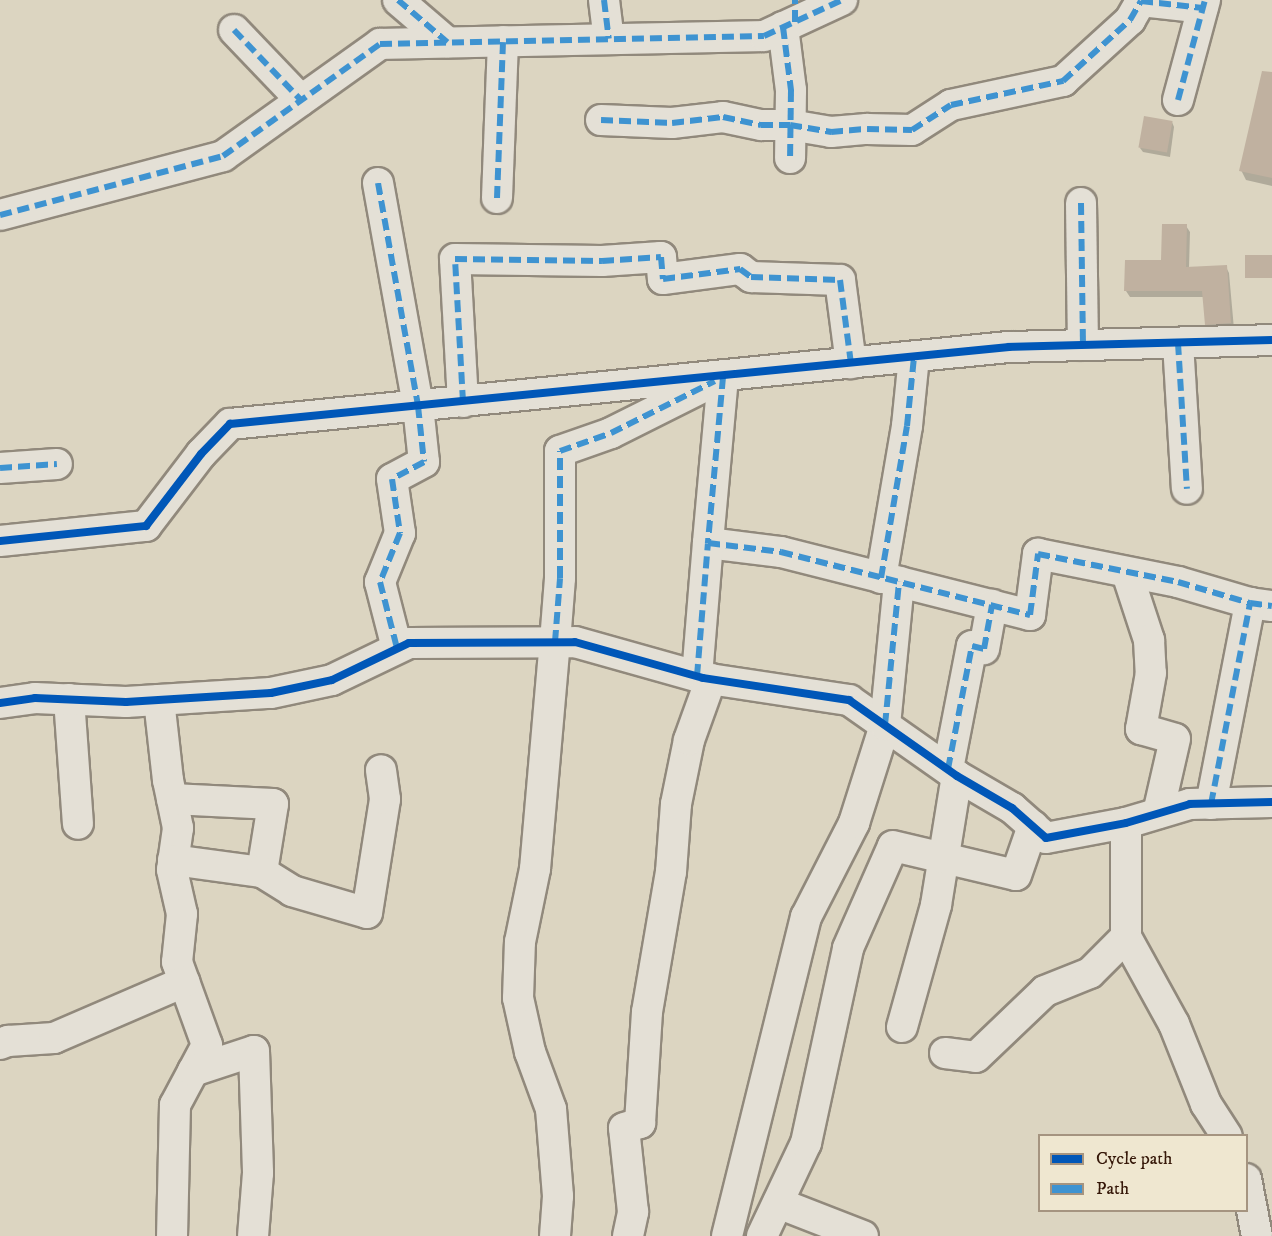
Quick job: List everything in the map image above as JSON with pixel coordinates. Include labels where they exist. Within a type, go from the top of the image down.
[{"type":"street","points":[[398,0],[447,42]]},
{"type":"street","points":[[604,0],[609,39]]},
{"type":"street","points":[[0,215],[223,156],[380,44],[764,36],[791,16],[842,0]]},
{"type":"street","points":[[601,120],[672,123],[723,117],[761,125],[790,125],[831,132],[867,129],[912,130],[951,105],[1063,81],[1130,20],[1141,1],[1204,4],[1178,100]]},
{"type":"street","points":[[790,158],[791,16]]},
{"type":"street","points":[[234,30],[301,100]]},
{"type":"street","points":[[497,198],[503,41]]},
{"type":"street","points":[[378,183],[418,406],[424,462],[392,479],[400,533],[380,582],[397,648]]},
{"type":"street","points":[[1081,203],[1083,345]]},
{"type":"street","points":[[463,402],[455,259],[602,261],[661,257],[663,279],[740,269],[751,277],[840,280],[851,363]]},
{"type":"street","points":[[0,541],[147,526],[201,454],[230,424],[1009,347],[1272,340]]},
{"type":"street","points":[[1178,343],[1187,489]]},
{"type":"street","points":[[727,1236],[806,917],[854,823],[885,725],[890,580],[914,357]]},
{"type":"street","points":[[628,1236],[633,1212],[624,1128],[640,1123],[647,1012],[671,872],[676,804],[704,678],[708,543],[723,377]]},
{"type":"street","points":[[555,1236],[558,1196],[551,1109],[530,1052],[518,998],[520,942],[536,857],[560,578],[560,451],[611,433],[723,377]]},
{"type":"street","points":[[0,468],[57,464]]},
{"type":"street","points":[[708,543],[781,552],[1030,615],[1038,554],[1178,582],[1261,604],[1211,804]]},
{"type":"street","points":[[1127,573],[1149,640],[1151,672],[1141,729],[1175,739],[1158,813]]},
{"type":"street","points":[[902,1027],[936,905],[952,773],[972,646],[984,649],[992,605]]},
{"type":"street","points":[[0,703],[35,698],[126,702],[271,693],[332,680],[409,643],[575,642],[704,678],[849,700],[952,773],[1012,808],[1046,838],[1126,823],[1190,804],[1272,802]]},
{"type":"street","points":[[69,699],[78,824]]},
{"type":"street","points":[[159,700],[178,828],[172,870],[182,914],[177,962],[207,1045],[176,1105],[172,1236]]},
{"type":"street","points":[[173,860],[262,872],[291,891],[367,913],[385,799],[381,770]]},
{"type":"street","points":[[172,799],[273,804],[262,872]]},
{"type":"street","points":[[1126,823],[1126,937],[1174,1024],[1206,1104],[1226,1134]]},
{"type":"street","points":[[762,1236],[806,1143],[848,948],[893,846],[943,860],[1016,875],[1033,826]]},
{"type":"street","points":[[945,1053],[976,1058],[1045,991],[1090,974],[1126,937]]},
{"type":"street","points":[[0,1044],[8,1041],[54,1038],[184,982]]},
{"type":"street","points":[[193,1071],[254,1051],[258,1110],[258,1173],[253,1236]]},
{"type":"street","points":[[1248,1189],[1257,1236]]},
{"type":"street","points":[[778,1203],[863,1236]]},
{"type":"building","points":[[1262,71],[1272,72],[1272,178],[1239,171]]},
{"type":"building","points":[[1144,116],[1173,121],[1167,153],[1138,148]]},
{"type":"building","points":[[1162,224],[1187,224],[1186,267],[1227,265],[1231,323],[1205,325],[1202,291],[1124,291],[1125,260],[1161,260]]},
{"type":"building","points":[[1245,255],[1272,255],[1272,278],[1245,278]]},
{"type":"marked path","points":[[398,0],[447,42]]},
{"type":"marked path","points":[[604,0],[609,39]]},
{"type":"marked path","points":[[795,0],[795,22]]},
{"type":"marked path","points":[[0,215],[223,156],[380,44],[764,36],[842,0]]},
{"type":"marked path","points":[[1178,100],[1205,0]]},
{"type":"marked path","points":[[601,120],[672,123],[723,117],[761,125],[790,125],[831,132],[867,129],[912,130],[951,105],[1063,81],[1130,20],[1141,1],[1203,8]]},
{"type":"marked path","points":[[783,27],[791,90],[790,158]]},
{"type":"marked path","points":[[234,30],[301,100]]},
{"type":"marked path","points":[[497,198],[503,41]]},
{"type":"marked path","points":[[378,183],[418,406],[424,462],[392,479],[400,533],[380,582],[397,648]]},
{"type":"marked path","points":[[1081,203],[1083,345]]},
{"type":"marked path","points":[[463,402],[455,259],[602,261],[661,257],[663,279],[740,269],[751,277],[840,280],[851,363]]},
{"type":"marked path","points":[[1178,343],[1187,489]]},
{"type":"marked path","points":[[881,578],[907,426],[914,357]]},
{"type":"marked path","points":[[723,377],[708,543],[781,552],[1030,615],[1038,554],[1178,582],[1250,603],[1272,606]]},
{"type":"marked path","points":[[555,642],[560,578],[560,451],[611,433],[715,381]]},
{"type":"marked path","points":[[0,468],[57,464]]},
{"type":"marked path","points":[[697,676],[708,543]]},
{"type":"marked path","points":[[885,725],[899,582]]},
{"type":"marked path","points":[[1211,804],[1250,603]]},
{"type":"marked path","points":[[948,769],[972,646],[984,649],[992,605]]},
{"type":"cycle path","points":[[0,541],[146,526],[201,454],[230,424],[1009,347],[1272,340]]},
{"type":"cycle path","points":[[0,703],[35,698],[126,702],[271,693],[332,680],[409,643],[575,642],[703,678],[849,700],[957,776],[1012,808],[1046,838],[1126,823],[1190,804],[1272,802]]}]
